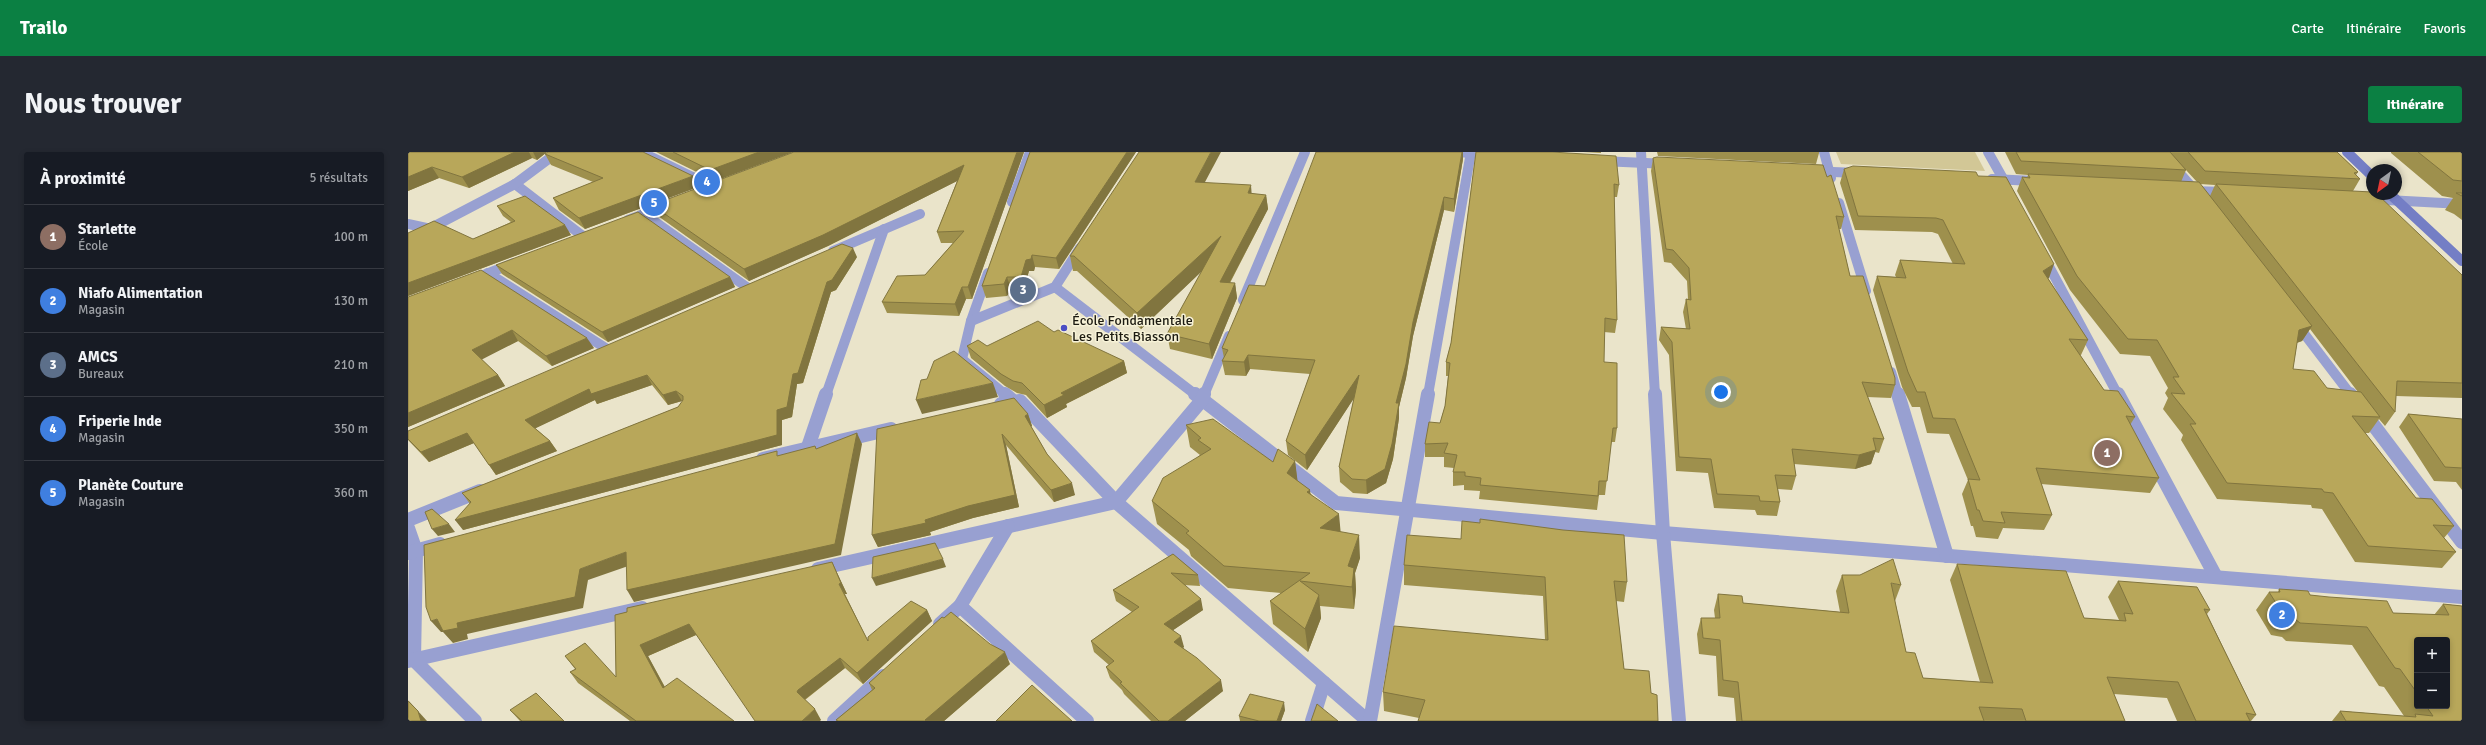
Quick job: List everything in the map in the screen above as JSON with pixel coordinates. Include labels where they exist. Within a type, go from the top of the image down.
[{"type":"street","points":[[408,240],[515,184],[558,152]]},
{"type":"street","points":[[641,152],[718,186],[700,193]]},
{"type":"street","points":[[1009,211],[1030,152]]},
{"type":"street","points":[[1238,312],[1305,152]]},
{"type":"street","points":[[1454,152],[1502,155]]},
{"type":"street","points":[[1824,152],[1869,300]]},
{"type":"street","points":[[1988,152],[2010,193]]},
{"type":"street","points":[[2161,152],[2196,191],[2205,204]]},
{"type":"street","points":[[2347,152],[2366,170]]},
{"type":"street","points":[[990,406],[1020,401],[1116,502],[1369,721],[1471,153]]},
{"type":"street","points":[[1588,160],[1642,158],[1681,165]]},
{"type":"street","points":[[1642,158],[1663,534],[1679,721]]},
{"type":"street","points":[[1798,170],[1869,173]]},
{"type":"street","points":[[1979,178],[2049,182]]},
{"type":"street","points":[[515,184],[588,236],[570,242]]},
{"type":"street","points":[[2180,190],[2233,193]]},
{"type":"street","points":[[2357,198],[2366,198]]},
{"type":"street","points":[[2402,198],[2462,204]]},
{"type":"street","points":[[2396,200],[2462,261]]},
{"type":"street","points":[[621,223],[679,201]]},
{"type":"street","points":[[644,214],[751,287],[734,294]]},
{"type":"street","points":[[819,257],[920,214]]},
{"type":"street","points":[[408,224],[431,229]]},
{"type":"street","points":[[808,447],[884,230]]},
{"type":"street","points":[[971,321],[1055,287],[1084,242]]},
{"type":"street","points":[[2040,249],[2216,577]]},
{"type":"street","points":[[459,284],[525,259]]},
{"type":"street","points":[[991,262],[971,321],[962,359],[1013,401]]},
{"type":"street","points":[[488,273],[611,348],[593,355]]},
{"type":"street","points":[[1055,287],[1336,503],[1663,534],[2462,597]]},
{"type":"street","points":[[2291,316],[2462,542]]},
{"type":"street","points":[[807,571],[1116,502],[1202,400],[1232,327]]},
{"type":"street","points":[[1887,360],[1947,556]]},
{"type":"street","points":[[754,462],[808,447],[907,425]]},
{"type":"street","points":[[408,520],[489,487]]},
{"type":"street","points":[[931,632],[960,606],[1008,526]]},
{"type":"street","points":[[408,528],[412,552],[411,660],[475,721]]},
{"type":"street","points":[[412,552],[454,540]]},
{"type":"street","points":[[411,660],[653,606]]},
{"type":"street","points":[[960,606],[1037,686],[1087,721]]},
{"type":"street","points":[[834,721],[891,669]]},
{"type":"street","points":[[1312,721],[1324,683]]},
{"type":"shaded area","points":[[1836,152],[1975,152],[1985,171],[1841,164]]},
{"type":"building","points":[[408,152],[515,152],[462,177],[432,167],[408,177]]},
{"type":"building","points":[[548,152],[643,152],[693,176],[579,218],[553,198],[603,178],[545,154]]},
{"type":"building","points":[[673,152],[759,152],[710,170]]},
{"type":"building","points":[[794,152],[1017,152],[968,287],[962,287],[955,304],[882,302],[897,276],[925,275],[964,231],[937,232],[964,165],[823,235],[744,269],[652,205]]},
{"type":"building","points":[[1030,152],[1127,152],[1056,258],[1032,255],[1031,259],[1026,260],[1021,277],[1007,277],[1004,284],[982,286]]},
{"type":"building","points":[[1139,152],[1211,152],[1195,182],[1251,185],[1248,193],[1266,195],[1220,282],[1235,283],[1209,344],[1167,334],[1221,236],[1137,313],[1074,256],[1070,256]]},
{"type":"building","points":[[1316,152],[1462,152],[1454,199],[1444,197],[1413,322],[1406,364],[1396,403],[1399,403],[1392,444],[1385,469],[1366,480],[1352,479],[1339,467],[1359,375],[1305,455],[1286,441],[1315,360],[1248,355],[1244,362],[1222,361],[1228,350],[1222,348],[1249,285],[1265,286]]},
{"type":"building","points":[[1476,152],[1552,152],[1616,156],[1619,185],[1614,184],[1617,320],[1605,318],[1604,362],[1617,363],[1617,428],[1613,428],[1607,481],[1599,481],[1598,496],[1480,485],[1481,478],[1465,476],[1465,472],[1453,472],[1457,455],[1444,453],[1448,443],[1425,444],[1429,422],[1440,423],[1445,406],[1450,363],[1446,362],[1451,343]]},
{"type":"building","points":[[2016,152],[2170,152],[2186,170],[2021,161]]},
{"type":"building","points":[[2188,152],[2337,152],[2358,172],[2354,173],[2360,179],[2205,171]]},
{"type":"building","points":[[2418,152],[2462,152],[2462,181],[2453,180]]},
{"type":"building","points":[[1653,158],[1823,165],[1827,177],[1831,175],[1844,217],[1836,216],[1850,276],[1863,276],[1895,378],[1895,385],[1862,382],[1884,439],[1873,438],[1876,450],[1859,455],[1792,449],[1796,476],[1775,475],[1780,502],[1760,501],[1759,496],[1717,494],[1711,459],[1679,457],[1672,342],[1661,327],[1690,329],[1686,299],[1691,300],[1689,268],[1673,250],[1666,249]]},
{"type":"building","points":[[1853,166],[1976,172],[1978,176],[2006,177],[2054,264],[2043,271],[2088,340],[2069,339],[2104,390],[2118,391],[2135,417],[2126,416],[2159,478],[2036,468],[2052,515],[2001,512],[2005,523],[1983,521],[1979,510],[1977,510],[1968,479],[1980,480],[1955,419],[1933,418],[1925,392],[1917,392],[1908,372],[1877,276],[1906,278],[1900,260],[1965,264],[1943,220],[1936,218],[1858,216],[1844,169]]},
{"type":"building","points":[[2028,174],[2199,182],[2312,326],[2299,330],[2293,369],[2314,371],[2327,388],[2361,392],[2380,417],[2352,416],[2416,498],[2432,499],[2454,526],[2433,525],[2456,552],[2368,546],[2333,493],[2324,492],[2322,489],[2227,483],[2190,424],[2196,424],[2171,393],[2185,394],[2173,377],[2179,377],[2157,340],[2128,339],[2077,276],[2022,177],[2030,178]]},
{"type":"building","points":[[2216,184],[2366,192],[2366,200],[2383,200],[2462,275],[2462,383],[2397,381],[2395,412]]},
{"type":"building","points":[[525,196],[565,225],[408,283],[408,233],[434,221],[473,239],[515,221],[497,206]]},
{"type":"building","points":[[638,212],[730,277],[602,332],[496,265]]},
{"type":"building","points":[[842,244],[853,248],[832,280],[827,282],[798,373],[793,374],[787,407],[777,410],[777,435],[455,520],[471,502],[462,493],[678,407],[683,400],[683,396],[676,391],[663,395],[647,375],[591,394],[589,389],[525,420],[550,441],[489,465],[467,433],[421,452],[408,439],[408,431]]},
{"type":"building","points":[[481,270],[587,338],[546,356],[512,330],[472,350],[498,375],[408,413],[408,297]]},
{"type":"building","points":[[1038,321],[1054,332],[1058,330],[1124,361],[1061,393],[1064,395],[1044,405],[1022,383],[1013,381],[1001,374],[967,346],[978,340],[987,346]]},
{"type":"building","points":[[954,351],[993,383],[916,400],[921,380],[927,379],[934,361]]},
{"type":"building","points":[[1014,398],[1028,414],[1025,416],[1047,454],[1072,483],[1051,490],[1002,434],[1015,495],[968,506],[925,520],[926,523],[872,535],[877,429]]},
{"type":"building","points":[[2408,414],[2462,419],[2462,468],[2445,467]]},
{"type":"building","points":[[1213,419],[1273,462],[1278,449],[1295,461],[1287,473],[1310,490],[1307,492],[1339,514],[1320,528],[1359,535],[1348,566],[1354,568],[1352,587],[1300,581],[1319,595],[1305,629],[1270,601],[1310,573],[1224,566],[1186,533],[1189,531],[1152,501],[1163,478],[1211,449],[1198,440],[1201,438],[1186,425]]},
{"type":"building","points":[[857,433],[835,544],[627,590],[626,552],[580,569],[575,597],[457,623],[458,628],[443,631],[437,619],[431,621],[426,607],[424,545],[777,451],[777,456],[815,446],[816,449]]},
{"type":"building","points":[[432,509],[449,524],[432,529],[425,512]]},
{"type":"building","points":[[1480,519],[1563,530],[1624,535],[1627,582],[1614,581],[1624,669],[1649,671],[1651,693],[1657,695],[1658,721],[1418,721],[1425,700],[1383,692],[1394,626],[1548,640],[1545,577],[1404,565],[1407,535],[1461,539],[1462,521],[1480,523]]},
{"type":"building","points":[[935,543],[943,559],[872,578],[873,557]]},
{"type":"building","points":[[1173,554],[1198,575],[1171,573],[1201,599],[1164,624],[1181,636],[1174,642],[1197,658],[1221,680],[1168,721],[1159,721],[1120,683],[1122,682],[1106,667],[1114,661],[1091,641],[1139,607],[1113,590]]},
{"type":"building","points":[[1893,559],[1901,585],[1891,583],[1906,652],[1915,653],[1923,678],[1993,683],[1957,564],[2066,571],[2084,618],[2126,621],[2124,613],[2133,614],[2118,581],[2197,587],[2210,610],[2204,609],[2256,715],[2246,713],[2250,721],[2196,721],[2178,682],[2107,677],[2125,721],[2026,721],[2022,709],[1979,707],[1984,721],[1742,721],[1738,682],[1723,680],[1720,640],[1703,638],[1701,618],[1720,618],[1718,594],[1742,596],[1743,603],[1849,613],[1842,575],[1860,575]]},
{"type":"building","points":[[832,562],[841,583],[839,584],[868,641],[868,637],[911,601],[927,610],[857,673],[840,658],[798,690],[797,692],[815,709],[802,721],[755,721],[689,624],[640,645],[663,688],[677,678],[734,721],[636,721],[570,672],[576,669],[565,656],[585,643],[616,677],[615,615],[627,612],[627,608]]},
{"type":"building","points":[[2279,589],[2308,591],[2310,595],[2387,601],[2393,613],[2449,615],[2443,604],[2462,606],[2462,721],[2346,721],[2340,711],[2416,717],[2415,714],[2433,716],[2428,709],[2450,709],[2450,637],[2414,637],[2414,689],[2400,669],[2395,668],[2367,627],[2300,623],[2295,619],[2285,617],[2269,592],[2280,592]]},
{"type":"building","points":[[951,612],[990,644],[1005,652],[925,720],[926,721],[836,720],[875,688],[869,683],[942,617],[944,618]]},
{"type":"building","points":[[1032,685],[1072,721],[996,721]]},
{"type":"building","points":[[536,693],[564,721],[522,721],[510,710]]},
{"type":"building","points":[[1250,694],[1284,702],[1277,721],[1259,721],[1239,716]]},
{"type":"building","points":[[408,701],[418,711],[421,721],[408,721]]},
{"type":"building","points":[[1317,704],[1338,721],[1311,721]]},
{"type":"place","name":"Friperie Inde","points":[[707,182]]},
{"type":"place","name":"Planète Couture","points":[[654,203]]},
{"type":"place","name":"AMCS","points":[[1023,290]]},
{"type":"place","name":"École Fondamentale Les Petits Biasson","points":[[1064,328]]},
{"type":"place","name":"Starlette","points":[[2107,453]]},
{"type":"place","name":"Niafo Alimentation","points":[[2282,615]]}]
